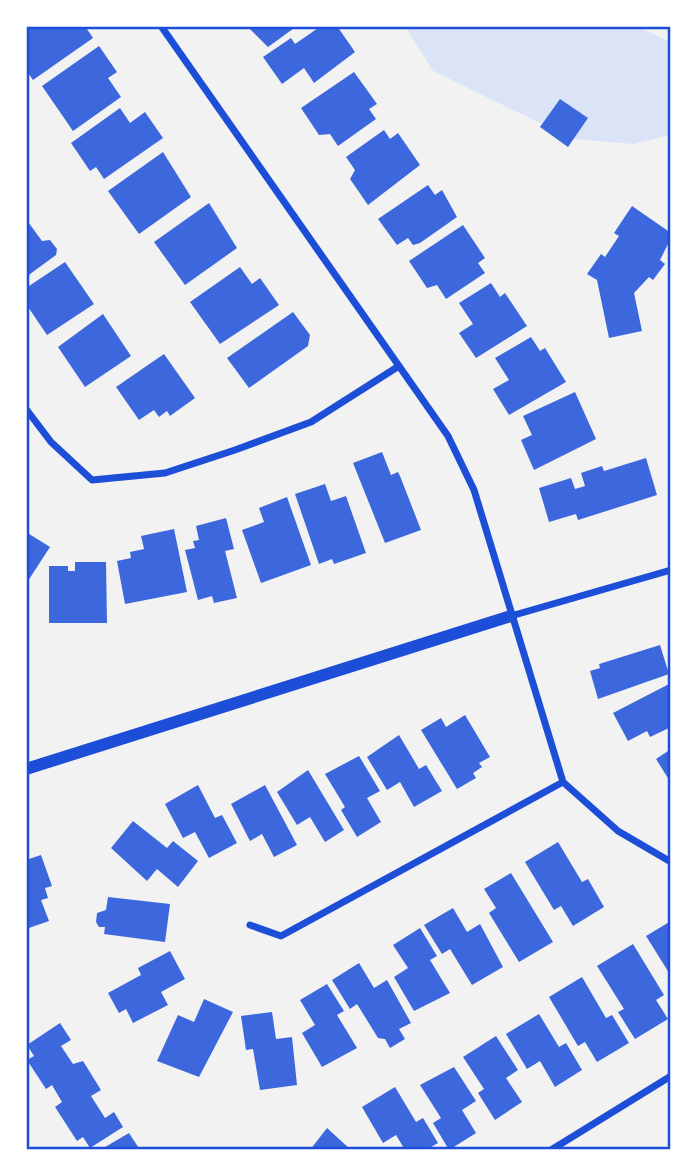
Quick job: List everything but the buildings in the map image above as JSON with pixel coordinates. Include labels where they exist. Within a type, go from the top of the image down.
[{"type":"street","points":[[161,26],[447,436],[474,490],[563,782],[618,831],[671,862]]},
{"type":"street","points":[[26,409],[51,442],[92,480],[165,473],[312,422],[400,366]]},
{"type":"street","points":[[26,769],[511,616],[671,570]]},
{"type":"street","points":[[250,925],[281,936],[563,782]]},
{"type":"street","points":[[551,1150],[671,1076]]},
{"type":"shaded area","points":[[405,26],[637,26],[671,42],[671,135],[633,144],[573,139],[433,71]]}]
